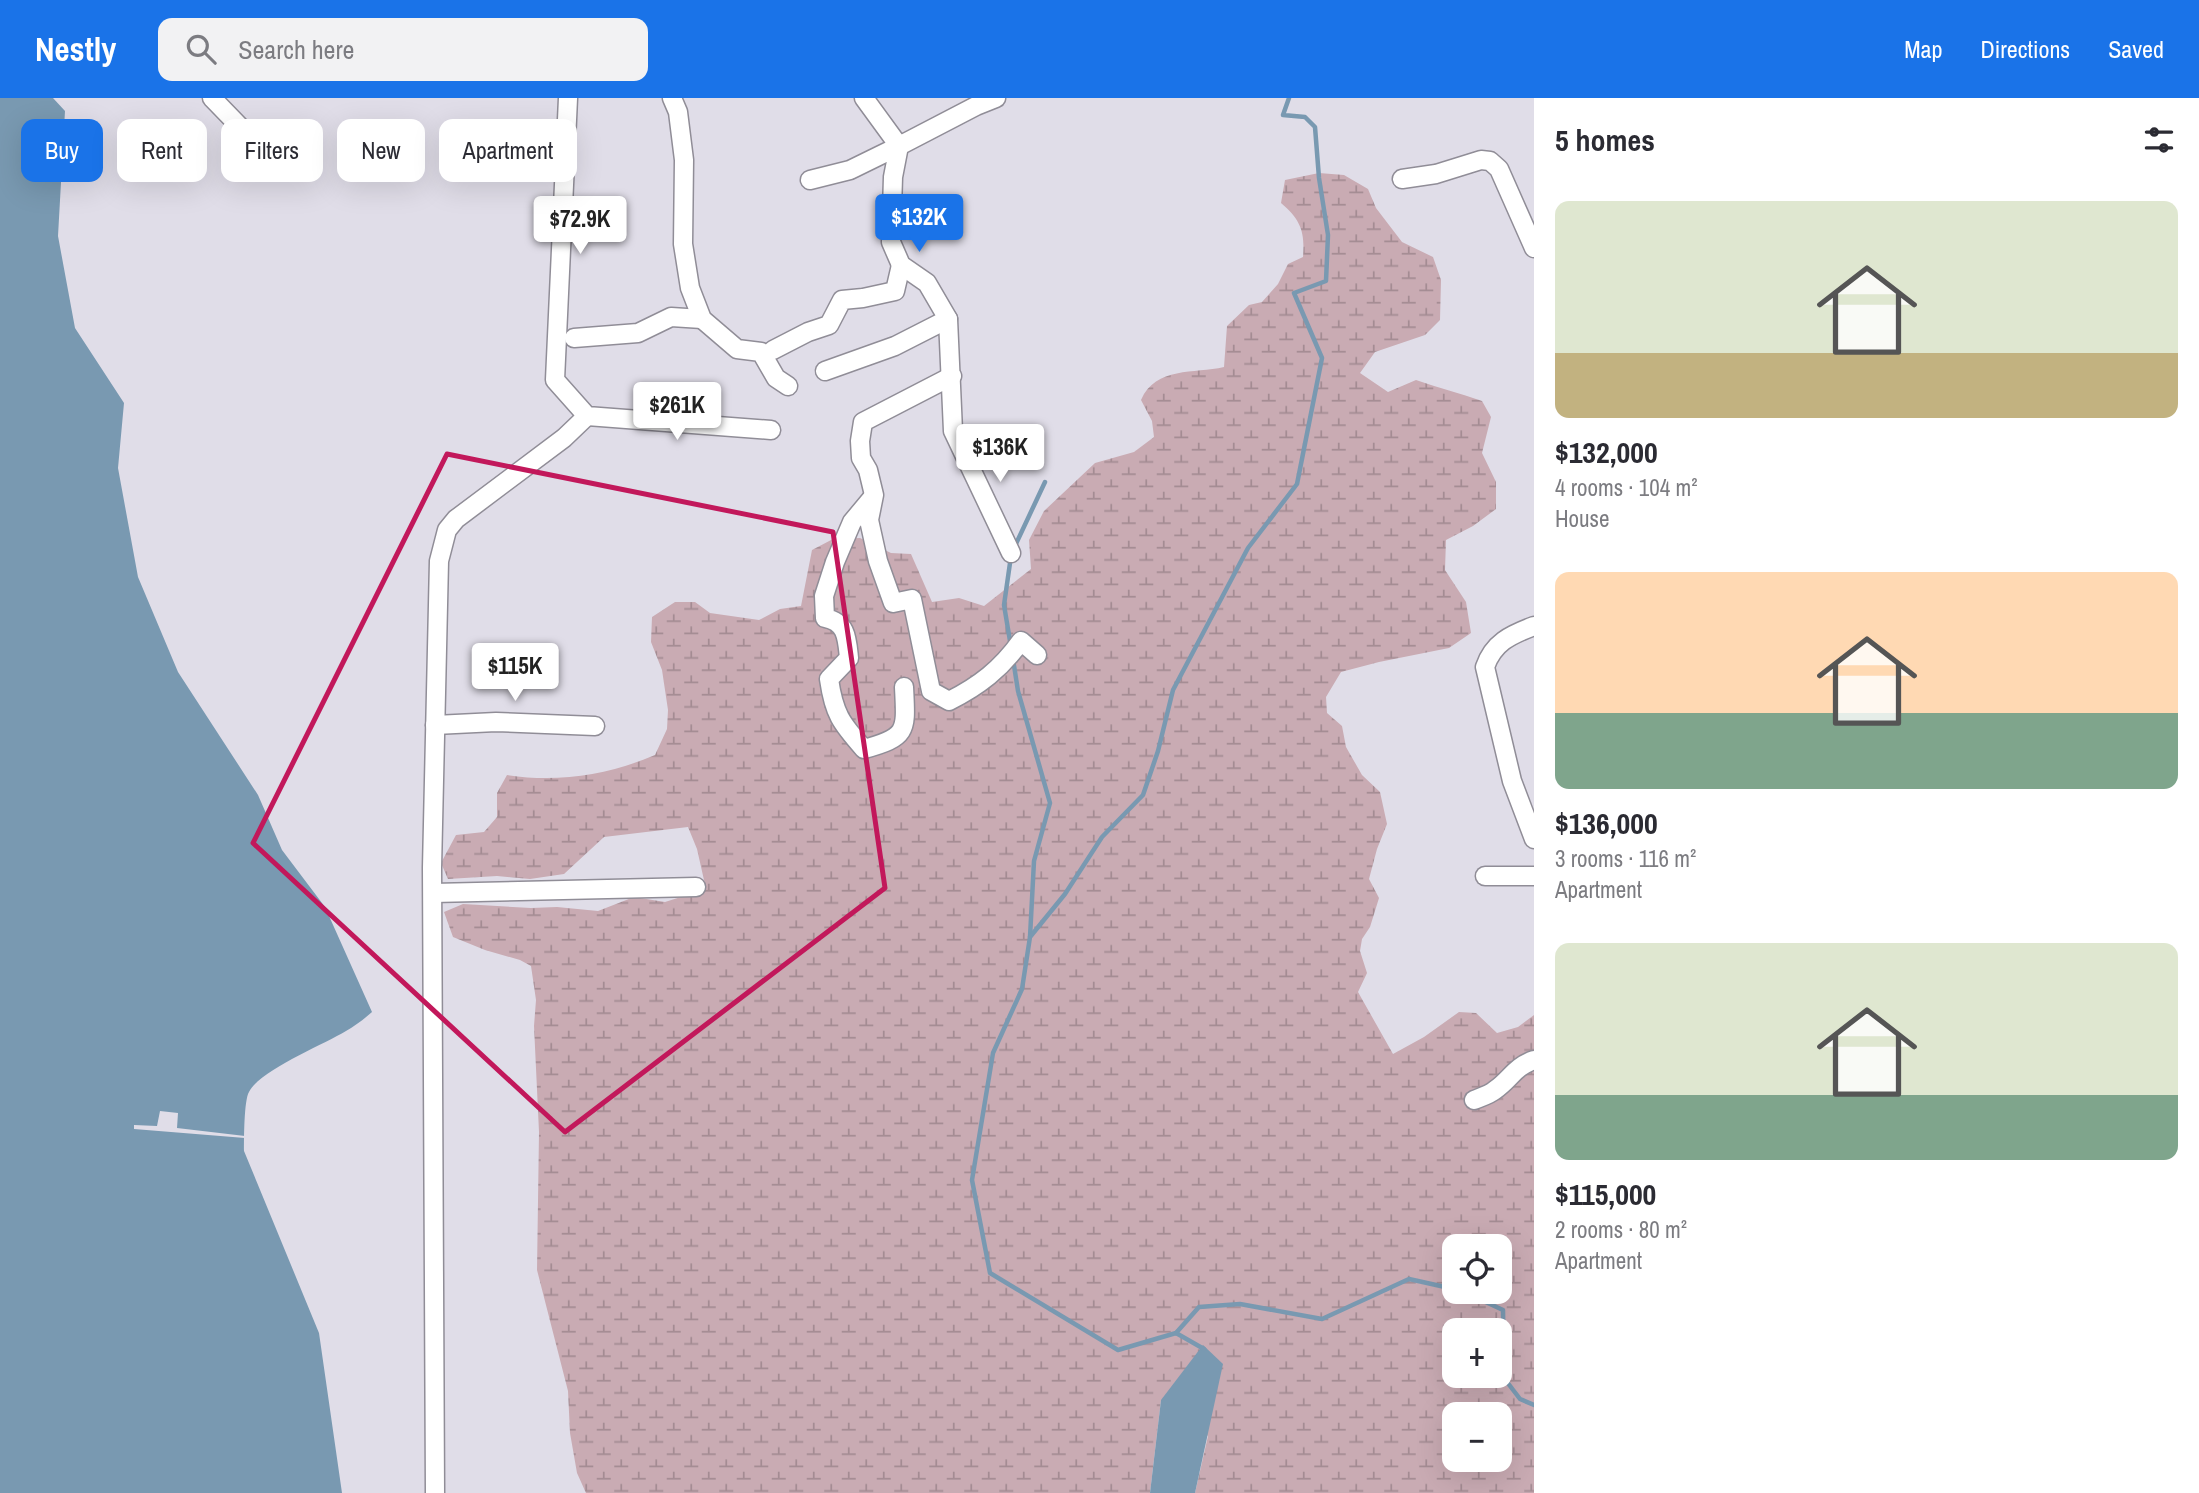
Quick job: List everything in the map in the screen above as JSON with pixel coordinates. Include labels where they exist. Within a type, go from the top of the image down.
[{"type":"street","points":[[212,98],[232,119]]},
{"type":"street","points":[[568,98],[555,380],[587,416],[771,429]]},
{"type":"street","points":[[672,98],[678,112],[684,160],[683,244],[690,288],[702,318],[737,349],[761,352],[776,377],[788,386]]},
{"type":"street","points":[[864,98],[899,146],[893,177],[891,242],[901,265],[927,283],[948,319],[953,431],[1011,553]]},
{"type":"street","points":[[810,180],[850,170],[996,98]]},
{"type":"street","points":[[1402,179],[1436,174],[1481,160],[1490,161],[1499,169],[1534,248]]},
{"type":"street","points":[[774,350],[808,332],[829,325],[842,300],[895,291],[901,265]]},
{"type":"street","points":[[574,338],[638,332],[671,317],[702,318]]},
{"type":"street","points":[[825,371],[895,346],[948,319]]},
{"type":"street","points":[[951,376],[863,422],[861,458],[868,470],[874,495],[869,520],[878,561],[894,603],[912,599],[931,691],[948,701],[975,688],[1005,663],[1021,641],[1037,655]]},
{"type":"street","points":[[435,1493],[433,893],[438,573],[447,530],[456,520],[564,438],[587,416]]},
{"type":"street","points":[[874,495],[852,522],[824,596],[825,618],[838,622],[846,632],[849,658],[829,679],[832,700],[840,722],[864,749],[887,743],[902,731],[905,720],[904,687]]},
{"type":"street","points":[[1534,626],[1500,642],[1490,654],[1485,667],[1512,781],[1534,839]]},
{"type":"street","points":[[435,725],[496,722],[595,726]]},
{"type":"street","points":[[1485,876],[1534,876]]},
{"type":"street","points":[[433,893],[696,887]]},
{"type":"street","points":[[1475,1100],[1497,1089],[1512,1071],[1534,1059]]},
{"type":"highlighted area","points":[[447,454],[833,532],[885,888],[565,1132],[253,843]]},
{"type":"green space","points":[[1319,173],[1344,175],[1368,189],[1376,208],[1402,242],[1433,257],[1441,280],[1440,320],[1425,335],[1375,352],[1360,373],[1388,392],[1416,380],[1474,398],[1482,401],[1491,417],[1482,453],[1496,482],[1496,509],[1473,526],[1446,540],[1445,570],[1466,602],[1471,633],[1449,648],[1341,672],[1326,697],[1327,713],[1342,726],[1346,747],[1362,775],[1380,792],[1387,824],[1369,879],[1379,898],[1370,927],[1362,939],[1360,951],[1367,973],[1358,992],[1393,1054],[1424,1037],[1459,1012],[1476,1013],[1497,1033],[1518,1027],[1534,1015],[1534,1493],[1195,1493],[1208,1436],[1161,1400],[1150,1493],[586,1493],[577,1473],[570,1433],[568,1391],[537,1270],[539,1132],[534,1026],[536,1000],[531,966],[453,937],[444,912],[463,904],[598,911],[634,897],[665,902],[706,889],[697,849],[688,827],[604,837],[564,874],[530,879],[497,876],[448,879],[441,863],[456,835],[484,832],[497,817],[497,793],[507,775],[545,778],[582,776],[619,768],[655,755],[667,729],[668,710],[662,670],[651,642],[652,617],[675,602],[695,602],[710,613],[759,620],[780,609],[801,606],[812,550],[833,539],[860,538],[891,553],[911,554],[932,602],[959,598],[984,606],[1031,569],[1029,540],[1044,511],[1095,463],[1134,452],[1154,437],[1152,421],[1141,400],[1156,381],[1177,373],[1224,367],[1227,326],[1249,305],[1262,302],[1278,284],[1288,264],[1303,257],[1300,227],[1281,203],[1285,180]]},
{"type":"water","points":[[0,98],[53,98],[65,111],[65,119],[21,119],[21,182],[61,182],[58,236],[75,328],[124,403],[118,468],[138,577],[178,672],[258,795],[282,850],[325,907],[372,1012],[349,1029],[278,1067],[255,1084],[247,1096],[245,1120],[244,1151],[319,1333],[342,1493],[0,1493]]},
{"type":"water","points":[[1203,1345],[1223,1364],[1195,1493],[1150,1493],[1161,1400]]},
{"type":"pier","points":[[160,1111],[178,1113],[177,1128],[245,1138],[134,1129],[134,1125],[157,1126]]},
{"type":"waterway","points":[[1204,1349],[1176,1333],[1118,1350],[990,1273],[972,1180],[993,1053],[1022,989],[1030,937],[1065,894],[1102,837],[1143,795],[1158,751],[1173,690],[1248,548],[1297,484],[1322,358],[1294,293],[1326,281],[1328,235],[1319,178],[1315,127],[1305,117],[1283,115],[1289,98]]},
{"type":"waterway","points":[[1014,548],[1045,482]]},
{"type":"waterway","points":[[1011,556],[1004,605],[1011,647]]},
{"type":"waterway","points":[[1013,659],[1018,691],[1050,803],[1034,861],[1030,937]]},
{"type":"waterway","points":[[1176,1333],[1199,1307],[1240,1304],[1322,1319],[1409,1279],[1442,1286]]},
{"type":"waterway","points":[[1490,1304],[1503,1310],[1504,1378],[1520,1399],[1534,1405]]}]
